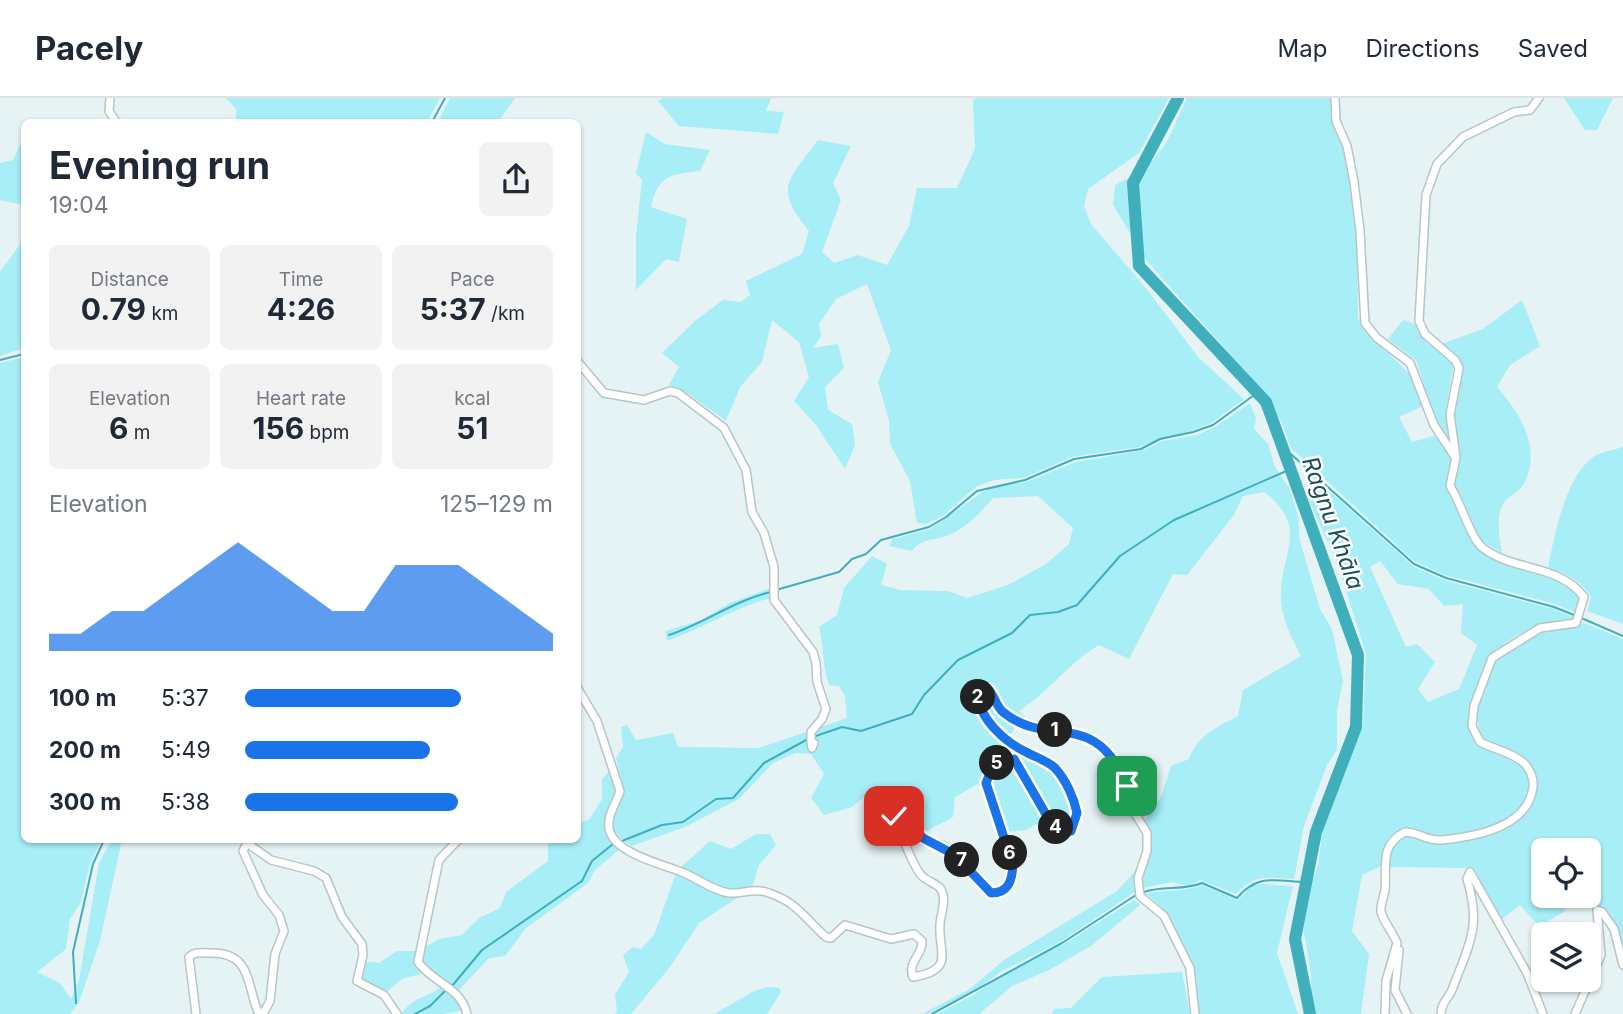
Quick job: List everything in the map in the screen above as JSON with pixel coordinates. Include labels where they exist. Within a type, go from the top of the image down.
[{"type":"street","points":[[110,98],[108,111],[114,119]]},
{"type":"street","points":[[1335,98],[1336,121],[1346,146],[1354,182],[1360,231],[1365,323],[1377,338],[1410,363],[1430,415],[1456,457]]},
{"type":"street","points":[[1530,110],[1539,98]]},
{"type":"street","points":[[1407,1014],[1395,990],[1400,951],[1381,912],[1386,876],[1385,853],[1393,837],[1405,832],[1430,840],[1493,829],[1505,824],[1525,808],[1533,785],[1531,774],[1526,765],[1515,757],[1480,742],[1472,726],[1474,706],[1492,658],[1541,628],[1576,623],[1584,597],[1563,578],[1503,558],[1479,544],[1463,506],[1450,486],[1456,457],[1450,415],[1459,368],[1455,360],[1425,334],[1419,321],[1426,195],[1437,164],[1463,136],[1514,112],[1530,110],[1546,98]]},
{"type":"street","points":[[581,366],[604,393],[644,400],[670,391],[678,393],[724,428],[746,470],[752,512],[764,533],[771,555],[774,600],[813,652],[817,682],[825,709],[822,719],[811,732],[811,742]]},
{"type":"street","points":[[581,694],[597,721],[621,791],[609,819],[610,832],[617,842],[642,857],[720,890],[730,893],[755,889],[774,895],[801,910],[826,937],[831,938],[845,925],[891,939],[914,934],[922,941],[922,947],[912,962],[913,977],[932,971],[942,958],[944,951],[939,928],[943,898],[940,888],[914,866],[908,844],[895,820],[895,813],[901,814],[923,838],[955,855],[991,893],[1001,893],[1006,889],[1012,877],[1013,865],[986,783],[993,766],[1014,759],[1051,823],[1064,832],[1071,831],[1076,823],[1076,804],[1054,766],[1023,751],[999,733],[983,711],[978,694],[989,690],[996,705],[1017,721],[1096,741],[1123,775],[1131,807],[1146,833],[1147,851],[1138,886],[1140,896],[1164,916],[1189,968],[1195,1014]]},
{"type":"street","points":[[261,1014],[270,1001],[275,954],[284,931],[279,915],[263,895],[243,851],[247,843],[271,860],[314,871],[326,878],[342,917],[362,944],[363,955],[357,981],[384,995],[397,1014]]},
{"type":"street","points":[[455,843],[443,854],[437,866],[436,886],[418,962],[429,974],[458,994],[467,1014]]},
{"type":"street","points":[[1441,1014],[1441,1007],[1450,994],[1475,927],[1476,914],[1467,879],[1470,872],[1527,973],[1543,1014]]},
{"type":"street","points":[[1575,1014],[1601,955],[1597,910],[1602,912],[1614,929],[1623,965]]},
{"type":"street","points":[[1385,1014],[1386,981],[1397,943]]},
{"type":"street","points":[[196,1014],[190,957],[197,952],[228,954],[238,961],[250,981],[261,1014]]},
{"type":"shaded area","points":[[226,98],[440,98],[429,119],[236,119],[236,109]]},
{"type":"shaded area","points":[[450,98],[515,98],[500,119],[440,119]]},
{"type":"shaded area","points":[[663,98],[771,98],[766,111],[784,112],[778,134],[679,126],[658,101]]},
{"type":"shaded area","points":[[1169,98],[1139,153],[1088,189],[1084,206],[1091,224],[1145,287],[1199,358],[1244,399],[1210,424],[1190,431],[1139,447],[1072,457],[1023,478],[994,480],[977,486],[944,515],[927,524],[917,523],[910,481],[890,444],[889,421],[878,382],[891,350],[867,284],[836,299],[819,324],[821,336],[813,348],[838,344],[844,368],[825,387],[828,410],[852,424],[855,445],[845,469],[816,425],[794,401],[809,377],[799,342],[772,320],[762,362],[740,387],[726,421],[690,395],[669,385],[679,367],[662,353],[696,320],[723,300],[741,302],[750,295],[746,281],[802,254],[809,231],[791,204],[789,184],[792,175],[818,140],[851,146],[833,183],[841,200],[822,252],[834,263],[858,255],[887,265],[909,226],[917,188],[957,188],[975,149],[973,100]]},
{"type":"shaded area","points":[[1187,98],[1330,98],[1333,127],[1345,153],[1351,187],[1357,246],[1358,318],[1364,330],[1412,376],[1423,406],[1399,417],[1412,442],[1437,435],[1452,458],[1449,488],[1474,543],[1485,554],[1498,561],[1543,574],[1570,588],[1580,601],[1577,613],[1555,604],[1445,575],[1414,561],[1290,447],[1283,425],[1261,389],[1147,261],[1113,205],[1115,185],[1131,177],[1153,160],[1168,140]]},
{"type":"shaded area","points":[[1564,98],[1613,98],[1597,130],[1585,130]]},
{"type":"shaded area","points":[[646,132],[665,144],[710,150],[700,171],[674,175],[662,182],[658,188],[651,207],[687,219],[679,262],[666,259],[636,290],[636,236],[642,180],[636,173]]},
{"type":"shaded area","points":[[21,145],[21,204],[0,200],[0,163],[13,160]]},
{"type":"shaded area","points":[[21,243],[21,349],[0,356],[0,272]]},
{"type":"shaded area","points":[[1522,300],[1540,346],[1510,365],[1497,387],[1521,421],[1530,446],[1531,459],[1523,485],[1505,501],[1499,515],[1502,553],[1481,540],[1453,485],[1459,455],[1454,419],[1462,372],[1456,354],[1441,344],[1483,329]]},
{"type":"shaded area","points":[[1403,320],[1415,324],[1428,344],[1450,359],[1453,368],[1446,407],[1447,426],[1453,447],[1436,423],[1416,360],[1388,339]]},
{"type":"shaded area","points":[[21,358],[21,843],[100,843],[89,867],[81,902],[70,919],[66,949],[37,972],[60,983],[71,999],[79,980],[99,863],[110,843],[121,843],[100,941],[79,1002],[70,1014],[0,1014],[0,363]]},
{"type":"shaded area","points":[[1250,403],[1256,418],[1254,429],[1268,444],[1275,467],[1289,488],[1298,515],[1300,541],[1320,609],[1332,629],[1343,681],[1337,710],[1337,750],[1327,765],[1304,826],[1294,879],[1262,878],[1249,883],[1236,894],[1200,880],[1189,886],[1172,882],[1143,888],[1142,879],[1149,855],[1144,822],[1161,797],[1171,766],[1189,759],[1202,738],[1238,716],[1243,690],[1301,656],[1285,622],[1281,600],[1290,530],[1278,505],[1264,492],[1243,496],[1234,515],[1187,575],[1173,574],[1129,659],[1099,645],[1019,711],[1031,722],[1005,709],[992,687],[984,685],[976,690],[974,702],[985,719],[1000,734],[1051,770],[1064,785],[1072,803],[1072,825],[1058,825],[1051,818],[1022,764],[1012,755],[995,761],[983,781],[955,797],[953,817],[923,833],[907,811],[894,806],[903,798],[877,786],[852,807],[824,815],[811,798],[824,774],[811,754],[796,753],[773,763],[739,799],[685,827],[632,846],[612,832],[611,819],[624,791],[616,758],[623,747],[621,727],[627,725],[636,740],[673,733],[678,747],[759,748],[847,718],[845,696],[839,686],[829,685],[819,627],[837,615],[844,588],[872,556],[887,564],[881,585],[901,590],[948,591],[967,598],[1008,585],[1046,564],[1069,544],[1073,528],[1038,496],[993,498],[978,515],[960,529],[923,542],[912,551],[889,546],[893,539],[930,529],[981,493],[996,486],[1026,482],[1076,462],[1144,450],[1163,441],[1197,435],[1215,427]]},
{"type":"shaded area","points":[[1623,447],[1623,624],[1587,611],[1591,597],[1582,586],[1567,575],[1548,568],[1562,509],[1575,479],[1595,456]]},
{"type":"shaded area","points":[[1308,472],[1414,567],[1447,581],[1554,609],[1576,618],[1520,633],[1496,653],[1482,678],[1470,727],[1479,744],[1502,752],[1524,766],[1529,784],[1526,800],[1516,813],[1485,831],[1466,836],[1431,838],[1412,833],[1395,834],[1383,854],[1383,865],[1362,875],[1352,931],[1369,954],[1361,1014],[1311,1014],[1311,973],[1303,927],[1303,906],[1318,865],[1325,815],[1363,725],[1366,654],[1337,562],[1307,497]],"holes":[[[1380,561],[1398,584],[1429,589],[1444,606],[1463,604],[1461,633],[1477,645],[1459,689],[1428,702],[1418,689],[1435,662],[1417,644],[1406,647],[1370,567]]]},
{"type":"shaded area","points":[[771,588],[770,598],[667,641],[665,631],[699,621],[730,603]]},
{"type":"shaded area","points":[[1584,623],[1623,639],[1623,950],[1617,929],[1601,908],[1601,838],[1531,838],[1531,908],[1565,908],[1564,912],[1546,922],[1535,922],[1520,905],[1501,920],[1472,868],[1390,867],[1388,861],[1393,842],[1409,834],[1429,842],[1501,829],[1534,794],[1527,763],[1481,738],[1476,712],[1486,690],[1490,667],[1497,658],[1546,628]]},
{"type":"shaded area","points":[[984,694],[1000,714],[1017,724],[1009,738],[987,714],[982,703],[981,696]]},
{"type":"shaded area","points":[[1010,762],[1018,768],[1044,820],[1026,830],[1005,832],[994,802],[991,781],[993,772],[999,766]]},
{"type":"shaded area","points":[[611,769],[618,792],[607,819],[620,849],[595,870],[588,883],[526,928],[505,956],[489,958],[458,991],[421,961],[423,948],[439,939],[462,935],[479,918],[500,908],[506,892],[548,861],[548,843],[581,843],[581,822],[589,820],[602,799],[602,779]]},
{"type":"shaded area","points":[[756,834],[770,834],[776,845],[759,865],[752,887],[727,891],[680,868],[710,841],[731,849]]},
{"type":"shaded area","points":[[1137,869],[1135,892],[1060,942],[1002,971],[970,994],[928,1014],[922,1014],[970,989],[1004,960],[1117,891]]},
{"type":"shaded area","points":[[676,873],[737,898],[699,923],[670,967],[631,1014],[615,1014],[615,995],[629,972],[623,955],[633,947],[641,949],[654,935]]},
{"type":"shaded area","points":[[1202,885],[1238,900],[1252,885],[1293,886],[1277,953],[1298,1014],[1199,1014],[1196,975],[1190,960],[1167,913],[1146,893],[1182,890]]},
{"type":"shaded area","points":[[1134,900],[1140,905],[1091,946],[1047,971],[1012,986],[979,1014],[937,1014],[972,996],[1006,972],[1066,943]]},
{"type":"shaded area","points":[[397,951],[417,951],[414,960],[424,973],[402,979],[385,993],[361,982],[362,968],[368,962],[379,963]]},
{"type":"shaded area","points":[[1182,972],[1190,1014],[1052,1014],[1054,1009],[1071,1008],[1102,977]]},
{"type":"shaded area","points":[[442,986],[453,994],[463,1010],[444,1014],[401,1014],[416,1000]]},
{"type":"shaded area","points":[[768,987],[779,988],[781,992],[767,1014],[714,1014],[754,991]]},
{"type":"waterway","points":[[434,119],[445,98]]},
{"type":"waterway","name":"Ragnu Khāla","points":[[1178,98],[1133,183],[1139,266],[1266,402],[1358,655],[1356,727],[1316,832],[1295,939],[1310,1014]]},
{"type":"waterway","points":[[0,360],[21,355]]},
{"type":"waterway","points":[[776,590],[839,572],[852,559],[866,554],[881,540],[929,527],[946,517],[977,491],[1025,480],[1074,459],[1141,449],[1160,439],[1193,432],[1213,425],[1257,393]]},
{"type":"waterway","points":[[1283,447],[1414,564],[1446,578],[1554,607],[1574,615]]},
{"type":"waterway","points":[[813,737],[842,727],[861,731],[912,714],[924,695],[958,660],[1012,633],[1030,615],[1058,612],[1077,605],[1120,556],[1174,520],[1291,469]]},
{"type":"waterway","points":[[669,635],[745,600],[771,592]]},
{"type":"waterway","points":[[1579,617],[1623,636]]},
{"type":"waterway","points":[[622,841],[662,825],[683,822],[716,799],[733,798],[764,763],[808,739]]},
{"type":"waterway","points":[[76,1003],[73,952],[93,864],[103,843]]},
{"type":"waterway","points":[[452,986],[482,950],[582,881],[592,861],[613,844]]},
{"type":"waterway","points":[[1144,892],[1202,883],[1237,898],[1252,885],[1268,880],[1306,882]]},
{"type":"waterway","points":[[932,1014],[1062,943],[1136,895]]},
{"type":"waterway","points":[[415,1014],[430,1006],[447,989]]},
{"type":"route","points":[[894,816],[898,812],[923,838],[944,846],[964,862],[991,893],[1001,893],[1006,889],[1012,877],[1013,865],[986,783],[993,766],[1007,759],[1014,759],[1051,823],[1064,832],[1071,831],[1076,823],[1076,804],[1063,779],[1054,766],[1023,751],[999,733],[978,702],[978,694],[983,690],[989,690],[996,705],[1017,721],[1096,741],[1115,763],[1127,786]]}]
